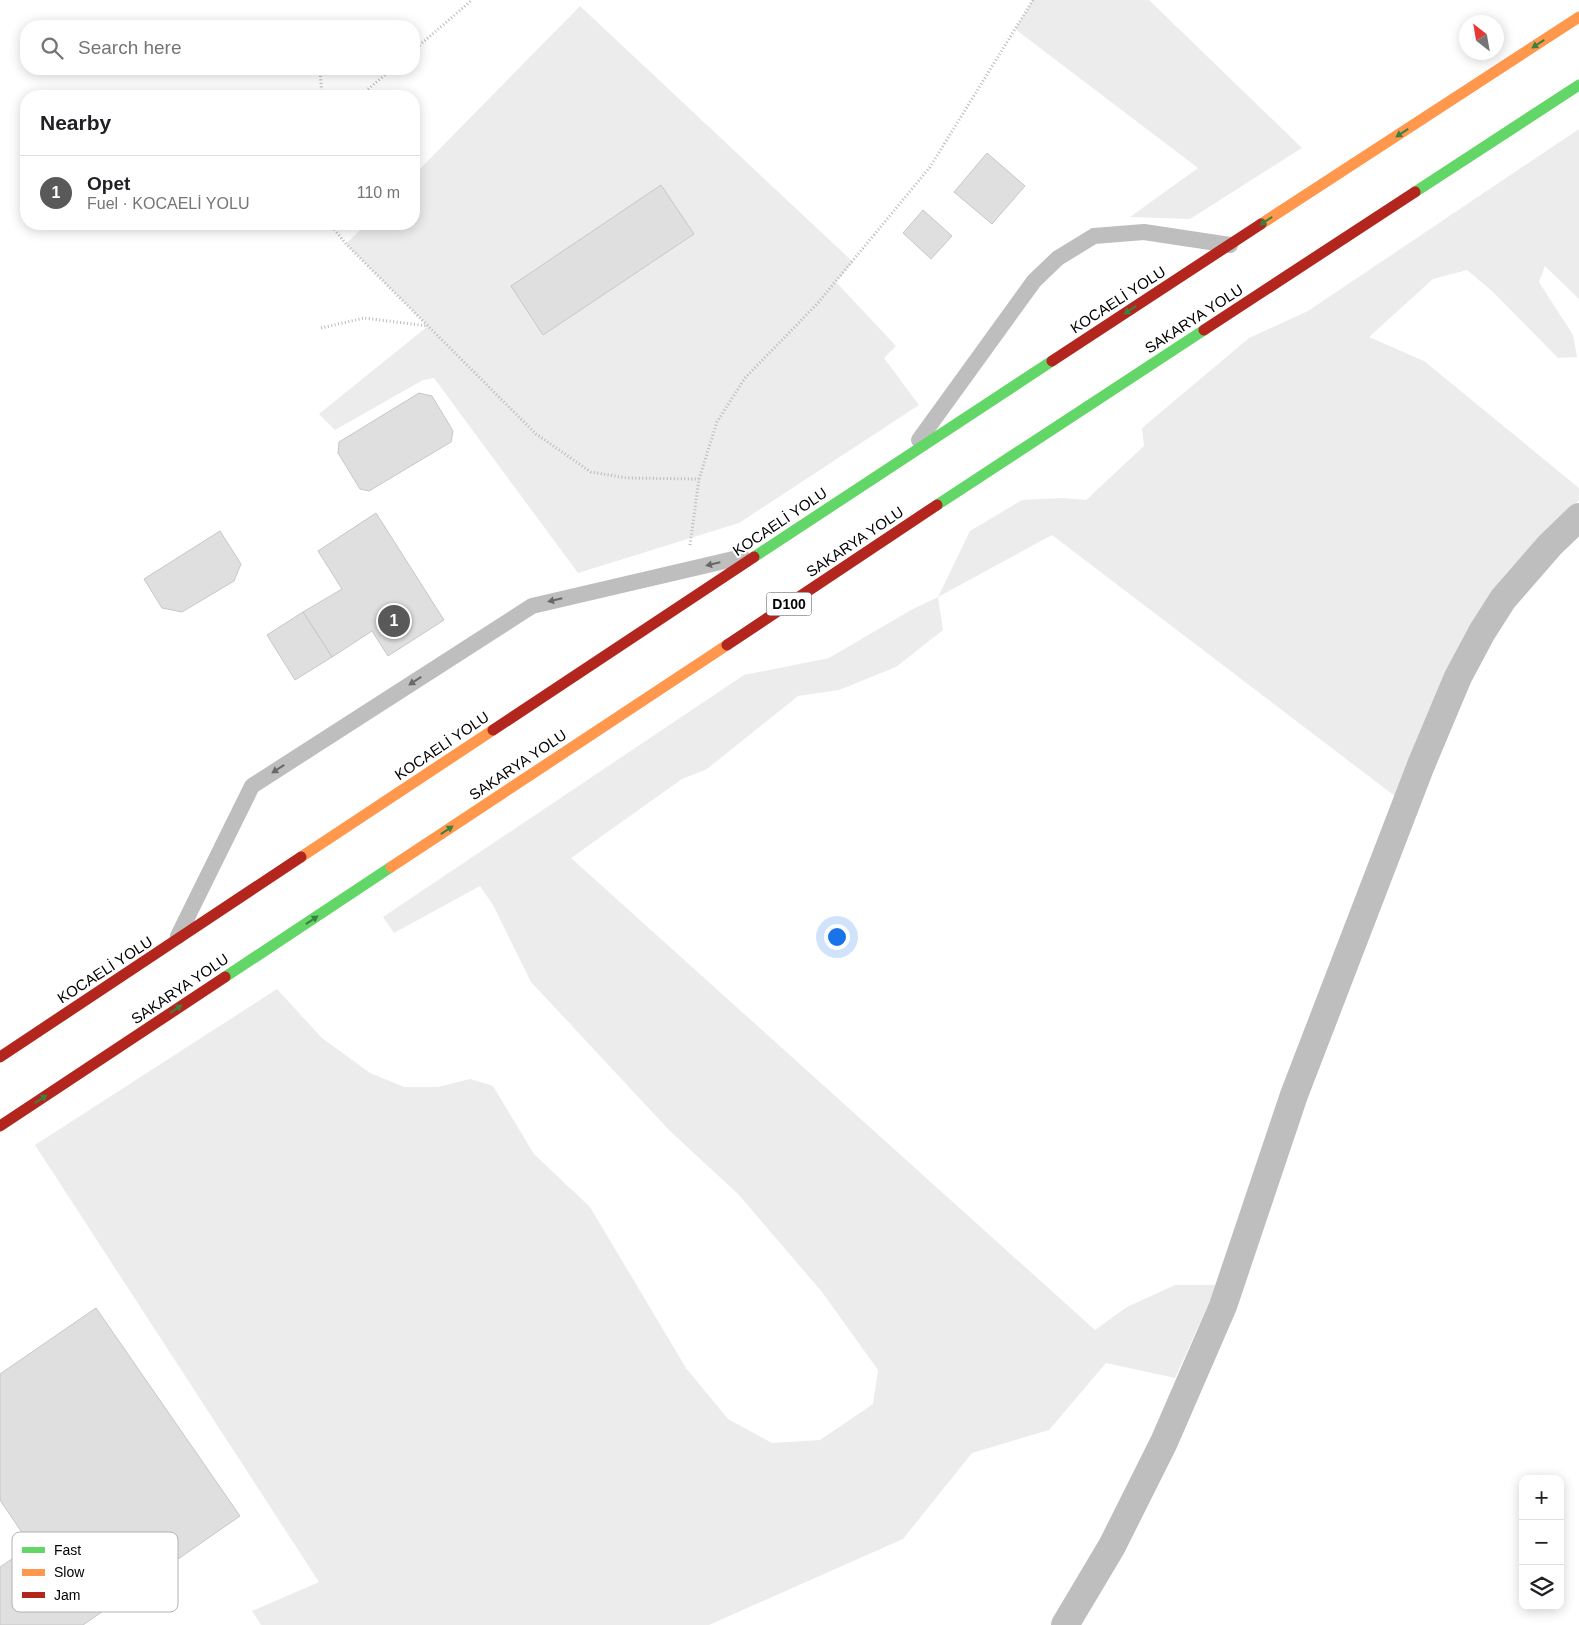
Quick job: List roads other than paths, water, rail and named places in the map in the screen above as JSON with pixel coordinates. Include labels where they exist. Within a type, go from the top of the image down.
[{"type":"highway","name":"KOCAELİ YOLU","points":[[0,1057],[908,456],[1579,17]]},
{"type":"highway","name":"SAKARYA YOLU","points":[[0,1126],[980,477],[1579,85]]},
{"type":"street","points":[[1064,1625],[1112,1546],[1164,1442],[1223,1306],[1294,1096],[1421,765],[1458,677],[1502,600],[1550,545],[1579,517]]},
{"type":"lane","points":[[908,456],[1034,281],[1058,258],[1094,236],[1144,232],[1230,245]]},
{"type":"lane","points":[[176,941],[252,786],[532,606],[761,553]]},
{"type":"place","name":"Opet","points":[[394,621]]}]
